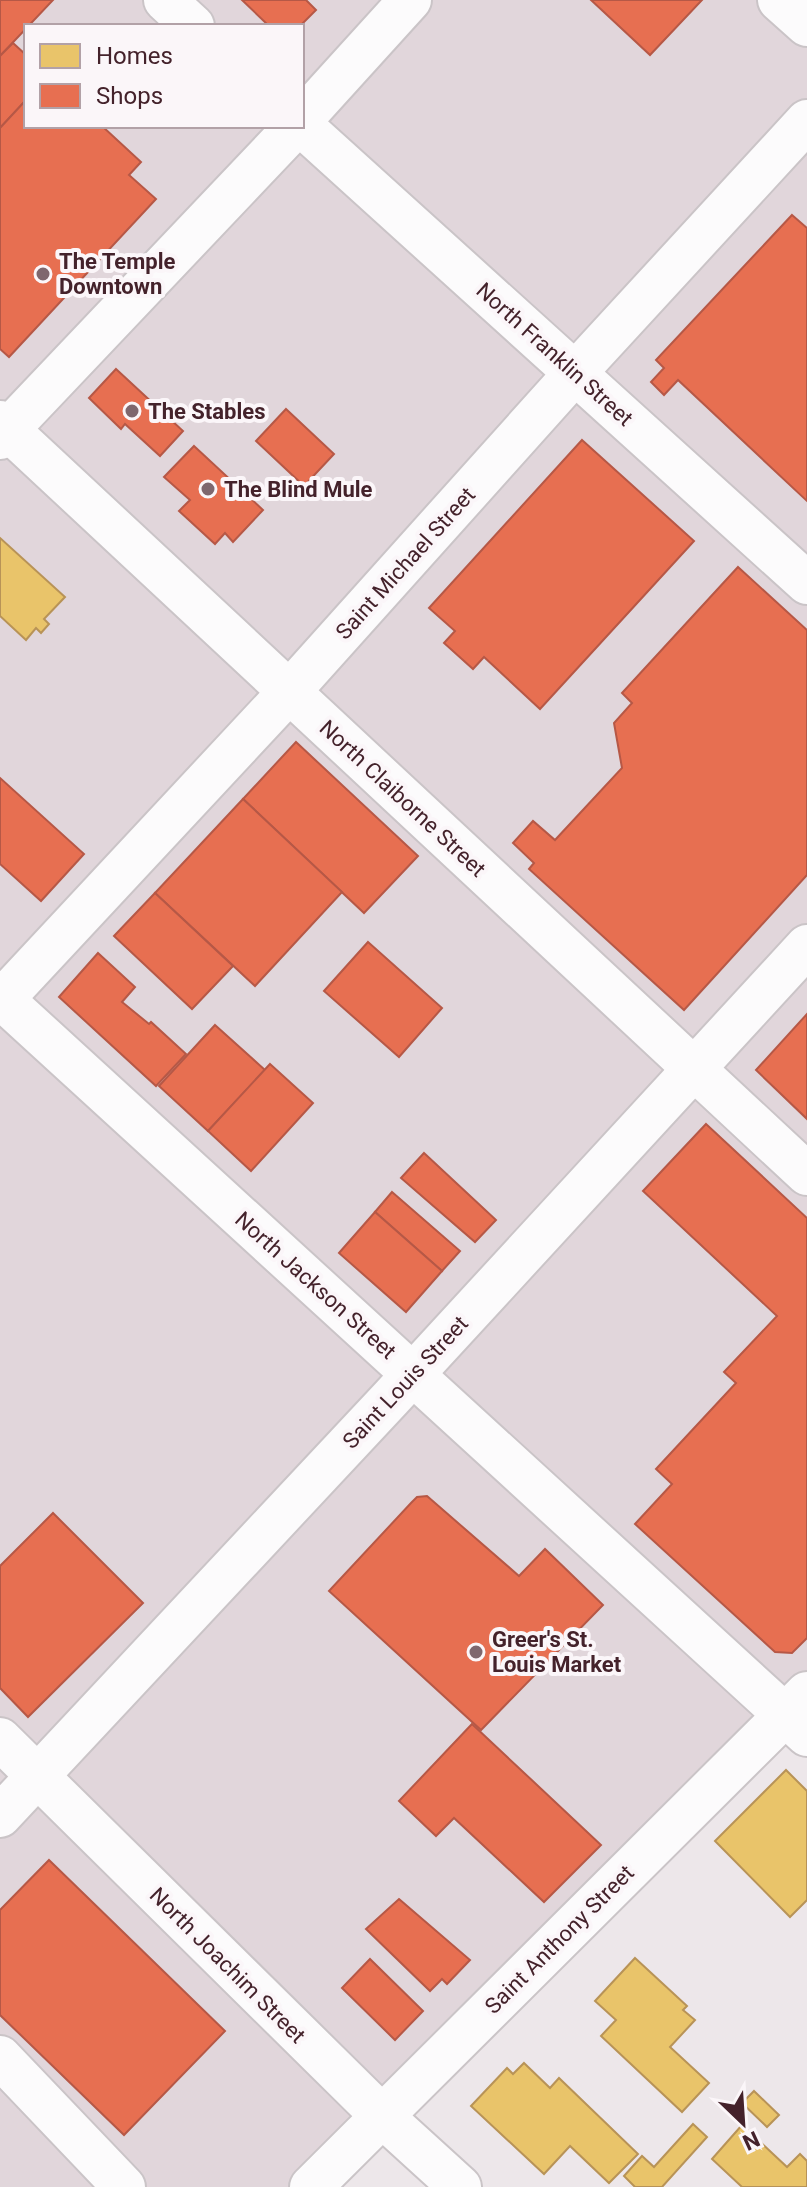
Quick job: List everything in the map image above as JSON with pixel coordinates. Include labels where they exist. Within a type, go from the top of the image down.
[{"type":"street","points":[[165,0],[191,24]]},
{"type":"street","points":[[304,117],[410,0]]},
{"type":"street","points":[[779,0],[807,25]]},
{"type":"street","name":"Saint Michael Street","points":[[1,1000],[289,692],[576,372],[807,121]]},
{"type":"street","points":[[3,430],[294,128]]},
{"type":"street","name":"North Franklin Street","points":[[304,128],[807,583]]},
{"type":"street","name":"North Claiborne Street","points":[[3,430],[807,1174]]},
{"type":"street","name":"Saint Louis Street","points":[[0,1816],[807,946]]},
{"type":"street","name":"North Jackson Street","points":[[1,1000],[413,1374],[800,1714]]},
{"type":"street","name":"Saint Anthony Street","points":[[311,2187],[800,1714]]},
{"type":"street","name":"North Joachim Street","points":[[0,1739],[382,2116],[460,2187]]},
{"type":"street","points":[[0,2057],[124,2187]]},
{"type":"shaded area","points":[[0,0],[807,0],[807,1716],[337,2187],[0,2187]]},
{"type":"building: Homes","points":[[0,538],[65,597],[44,619],[49,624],[41,633],[36,628],[26,640],[0,616]]},
{"type":"building: Homes","points":[[786,1770],[807,1791],[807,1900],[790,1917],[715,1841]]},
{"type":"building: Homes","points":[[635,1958],[687,2006],[683,2010],[695,2020],[670,2047],[709,2083],[682,2112],[601,2036],[616,2020],[595,2001]]},
{"type":"building: Homes","points":[[524,2063],[550,2088],[559,2078],[638,2154],[609,2183],[570,2146],[544,2174],[471,2106],[507,2068],[513,2074]]},
{"type":"building: Homes","points":[[754,2091],[779,2115],[767,2127],[742,2103]]},
{"type":"building: Homes","points":[[693,2124],[707,2137],[662,2187],[635,2187],[624,2176],[642,2156],[654,2167]]},
{"type":"building: Homes","points":[[742,2125],[787,2167],[800,2154],[807,2161],[807,2187],[742,2187],[712,2159]]},
{"type":"building: Shops","points":[[0,0],[53,0],[30,24],[24,24],[24,31],[0,56]]},
{"type":"building: Shops","points":[[242,0],[306,0],[316,10],[302,24],[267,24]]},
{"type":"building: Shops","points":[[591,0],[702,0],[650,55]]},
{"type":"building: Shops","points":[[13,43],[24,53],[24,102],[0,128],[0,56]]},
{"type":"building: Shops","name":"The Temple Downtown","points":[[24,102],[24,128],[104,128],[141,162],[129,175],[156,199],[9,357],[0,349],[0,128]]},
{"type":"building: Shops","points":[[792,215],[807,228],[807,501],[678,380],[664,395],[651,382],[664,368],[656,360]]},
{"type":"building: Shops","name":"The Stables","points":[[116,369],[183,431],[160,456],[125,424],[121,429],[89,398]]},
{"type":"building: Shops","points":[[286,409],[334,454],[304,486],[256,441]]},
{"type":"building: Shops","points":[[582,440],[694,541],[540,709],[484,657],[473,669],[444,643],[455,631],[429,608]]},
{"type":"building: Shops","name":"The Blind Mule","points":[[194,446],[263,510],[233,542],[225,533],[215,544],[179,511],[190,500],[164,477]]},
{"type":"building: Shops","points":[[738,567],[807,630],[807,875],[684,1010],[529,869],[534,863],[513,843],[533,821],[555,840],[622,768],[614,723],[632,703],[622,693]]},
{"type":"building: Shops","points":[[296,742],[418,856],[364,913],[243,799]]},
{"type":"building: Shops","points":[[0,778],[84,854],[41,901],[0,864]]},
{"type":"building: Shops","points":[[243,799],[342,892],[255,986],[155,893]]},
{"type":"building: Shops","points":[[155,893],[233,966],[192,1009],[114,936]]},
{"type":"building: Shops","points":[[368,942],[442,1008],[399,1057],[324,991]]},
{"type":"building: Shops","points":[[98,953],[135,987],[122,1002],[149,1024],[151,1022],[186,1054],[156,1086],[59,997]]},
{"type":"building: Shops","points":[[807,1014],[807,1119],[756,1070]]},
{"type":"building: Shops","points":[[215,1025],[265,1070],[208,1131],[159,1086]]},
{"type":"building: Shops","points":[[270,1064],[313,1103],[251,1171],[208,1131]]},
{"type":"building: Shops","points":[[706,1124],[807,1218],[807,1638],[792,1653],[775,1652],[635,1524],[672,1484],[656,1469],[736,1383],[724,1372],[777,1316],[643,1191]]},
{"type":"building: Shops","points":[[424,1153],[496,1220],[475,1242],[401,1178]]},
{"type":"building: Shops","points":[[392,1192],[460,1251],[442,1271],[375,1212]]},
{"type":"building: Shops","points":[[375,1212],[442,1271],[406,1312],[339,1253]]},
{"type":"building: Shops","name":"Greer's St. Louis Market","points":[[427,1496],[519,1576],[545,1549],[603,1605],[481,1730],[329,1591],[417,1497]]},
{"type":"building: Shops","points":[[53,1513],[143,1603],[28,1717],[0,1688],[0,1566]]},
{"type":"building: Shops","points":[[472,1724],[601,1845],[544,1902],[454,1818],[436,1836],[399,1801]]},
{"type":"building: Shops","points":[[49,1860],[225,2031],[124,2135],[0,2015],[0,1910]]},
{"type":"building: Shops","points":[[399,1899],[470,1960],[447,1984],[442,1979],[430,1991],[366,1929]]},
{"type":"building: Shops","points":[[370,1959],[423,2011],[395,2040],[342,1988]]},
{"type":"place","name":"The Temple Downtown","points":[[43,274]]},
{"type":"place","name":"The Stables","points":[[132,411]]},
{"type":"place","name":"The Blind Mule","points":[[208,489]]},
{"type":"place","name":"Greer's St. Louis Market","points":[[476,1652]]}]
